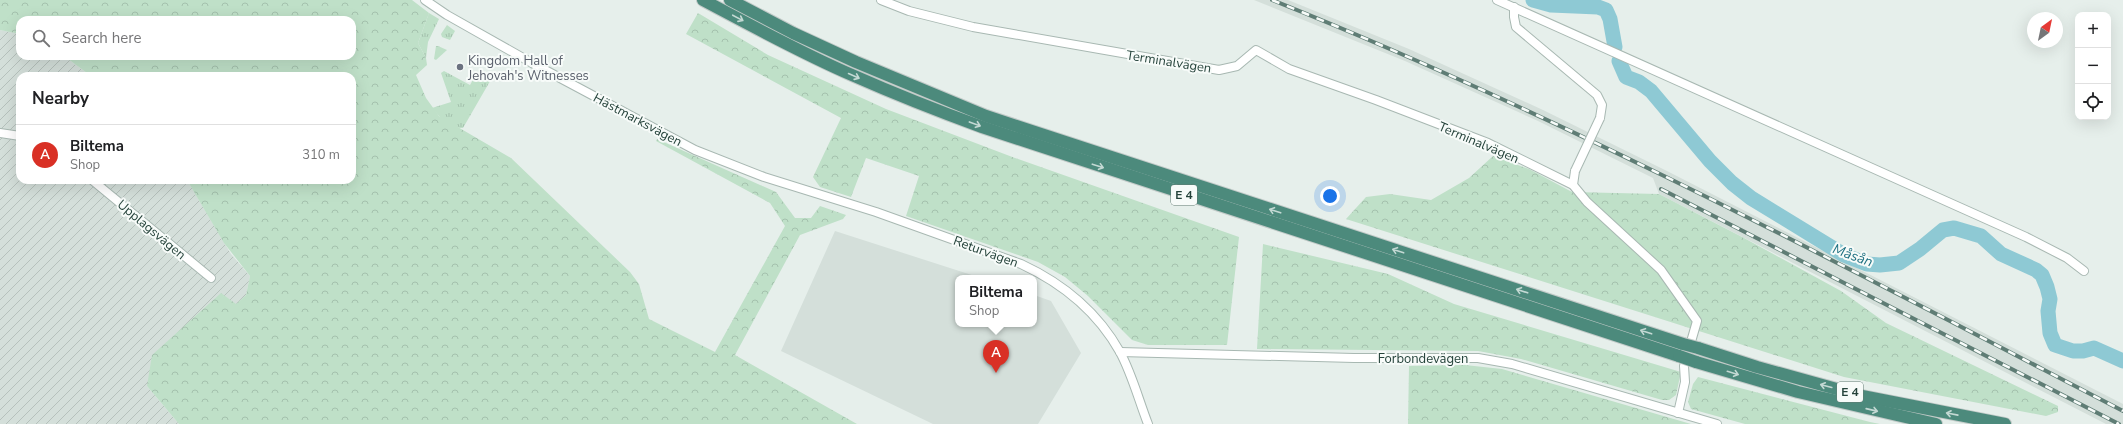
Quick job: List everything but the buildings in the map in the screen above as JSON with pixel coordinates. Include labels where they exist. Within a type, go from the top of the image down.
[{"type":"highway","name":"E 4","points":[[703,0],[789,45],[851,75],[917,103],[975,124],[1696,362],[1798,392],[1936,424]]},
{"type":"highway","name":"E 4","points":[[730,0],[856,62],[986,116],[1757,367],[1862,396],[2005,424]]},
{"type":"street","name":"Hästmarksvägen","points":[[425,0],[447,15],[532,63],[696,150],[722,162],[795,187]]},
{"type":"street","name":"Terminalvägen","points":[[880,0],[909,11],[973,27],[1219,70],[1237,66],[1256,50],[1289,69],[1488,142],[1573,185]]},
{"type":"street","points":[[1497,0],[2026,237],[2067,258],[2084,271]]},
{"type":"street","points":[[1514,7],[1516,27],[1597,95],[1602,106],[1600,118],[1574,171],[1573,185],[1587,202],[1661,270],[1697,321],[1684,366],[1686,382],[1678,413]]},
{"type":"street","points":[[0,133],[16,135]]},
{"type":"street","name":"Upplagsvägen","points":[[97,184],[211,278]]},
{"type":"street","name":"Returvägen","points":[[795,187],[876,212],[1021,264],[1044,274],[1066,289],[1084,305],[1120,352],[1148,424]]},
{"type":"street","name":"Forbondevägen","points":[[1120,352],[1354,358],[1478,358],[1512,364],[1717,424]]},
{"type":"shaded area","points":[[1254,0],[1288,0],[1409,49],[1543,110],[1667,171],[2123,404],[2123,424],[2106,424],[1659,194],[1653,178],[1538,121],[1405,61]]},
{"type":"shaded area","points":[[0,30],[16,33],[16,60],[69,60],[86,72],[16,72],[16,184],[189,184],[231,254],[250,276],[246,295],[147,386],[179,424],[0,424]]},
{"type":"shaded area","points":[[835,231],[972,275],[955,275],[955,327],[1037,327],[1037,296],[1051,301],[1081,353],[1038,424],[933,424],[781,351]]},
{"type":"green space","points":[[0,0],[412,0],[429,13],[418,43],[426,58],[427,65],[416,75],[426,98],[439,116],[511,158],[630,272],[639,284],[649,319],[715,352],[785,226],[770,203],[656,141],[657,139],[776,192],[795,218],[811,218],[820,206],[846,215],[843,219],[800,235],[735,355],[857,424],[179,424],[147,386],[152,355],[221,293],[236,304],[246,295],[250,276],[224,243],[189,184],[356,184],[356,72],[86,72],[69,60],[356,60],[356,16],[16,16],[16,33],[0,30]]},
{"type":"green space","points":[[429,13],[439,19],[428,42],[426,58],[418,43]]},
{"type":"green space","points":[[698,13],[768,55],[886,109],[1015,158],[1239,237],[1227,345],[1148,345],[1132,340],[1088,296],[1065,277],[1038,262],[906,216],[919,176],[866,158],[851,197],[820,187],[813,177],[841,118],[686,34]]},
{"type":"green space","points":[[447,25],[455,31],[450,40],[442,37],[441,34]]},
{"type":"green space","points":[[436,46],[447,50],[436,60],[434,59]]},
{"type":"green space","points":[[479,69],[493,76],[463,128],[454,127],[442,119],[432,108],[451,102],[441,73],[444,71],[470,85]]},
{"type":"green space","points":[[1493,156],[1529,169],[1572,192],[1659,194],[1841,291],[1886,323],[2058,406],[2058,412],[2046,416],[1844,377],[1346,219],[1366,197],[1390,194],[1431,200],[1469,178]]},
{"type":"green space","points":[[1263,244],[1388,274],[1454,304],[1681,372],[1676,395],[1669,400],[1662,400],[1521,359],[1478,351],[1257,349]]},
{"type":"green space","points":[[1465,365],[1502,369],[1691,424],[1408,424],[1409,366]]},
{"type":"green space","points":[[1698,377],[1880,424],[1745,424],[1691,409],[1688,402],[1693,384]]},
{"type":"waterway","name":"Måsån","points":[[1533,0],[1551,5],[1598,7],[1606,10],[1610,19],[1615,47]]},
{"type":"waterway","name":"Måsån","points":[[1619,61],[1626,77],[1639,82],[1651,91],[1710,161],[1732,183],[1751,198],[1844,255],[1867,264],[1880,265],[1899,263],[1920,249],[1943,230],[1954,228],[1981,236],[2001,254],[2036,270],[2042,275],[2050,299],[2048,311],[2050,333],[2055,345],[2073,351],[2083,351],[2094,348],[2123,361]]},
{"type":"railway","points":[[1272,0],[1381,45],[1596,143],[1808,248],[2123,411]]},
{"type":"railway","points":[[1661,189],[2119,424]]},
{"type":"place","name":"Kingdom Hall of Jehovah's Witnesses","points":[[460,67]]},
{"type":"place","name":"Biltema","points":[[996,373]]}]
